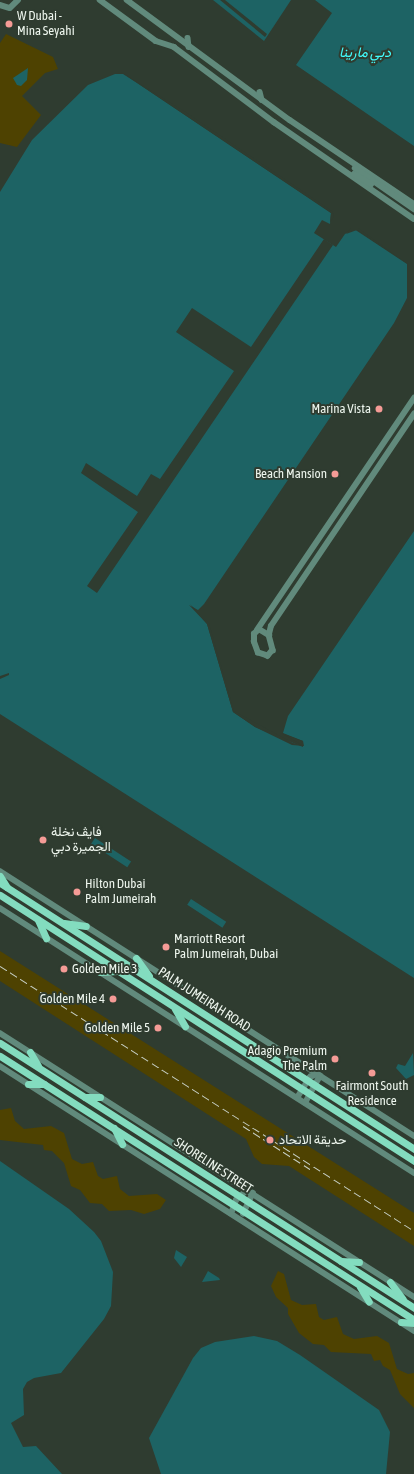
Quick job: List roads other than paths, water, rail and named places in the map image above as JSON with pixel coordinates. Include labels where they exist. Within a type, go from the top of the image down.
[{"type":"main road","points":[[0,876],[8,888]]},
{"type":"main road","name":"PALM JUMEIRAH ROAD","points":[[0,883],[414,1149]]},
{"type":"main road","name":"PALM JUMEIRAH ROAD","points":[[0,895],[413,1161]]},
{"type":"main road","points":[[38,920],[46,938]]},
{"type":"main road","points":[[61,922],[86,926]]},
{"type":"main road","points":[[136,958],[151,979]]},
{"type":"main road","points":[[100,972],[117,971]]},
{"type":"main road","points":[[174,1007],[185,1026]]},
{"type":"main road","name":"SHORELINE STREET","points":[[0,1043],[414,1308]]},
{"type":"main road","points":[[30,1052],[39,1068]]},
{"type":"main road","name":"SHORELINE STREET","points":[[0,1056],[414,1322]]},
{"type":"main road","points":[[28,1084],[44,1084]]},
{"type":"main road","points":[[85,1098],[100,1097]]},
{"type":"main road","points":[[114,1128],[122,1144]]},
{"type":"main road","points":[[340,1261],[359,1262]]},
{"type":"main road","points":[[390,1282],[405,1302]]},
{"type":"main road","points":[[358,1285],[369,1302]]},
{"type":"main road","points":[[401,1322],[414,1322]]},
{"type":"street","points":[[0,5],[10,8],[18,0]]},
{"type":"street","points":[[100,0],[156,41],[174,47],[237,92],[346,174],[414,218]]},
{"type":"street","points":[[126,0],[262,100],[346,158],[365,176],[414,209]]},
{"type":"street","points":[[188,38],[189,47]]},
{"type":"street","points":[[237,92],[244,94],[270,114],[274,113],[275,109]]},
{"type":"street","points":[[260,92],[262,100]]},
{"type":"street","points":[[346,158],[355,161],[414,204]]},
{"type":"street","points":[[346,174],[363,179],[414,214]]},
{"type":"street","points":[[406,198],[414,198]]},
{"type":"street","points":[[257,630],[264,630],[269,634],[273,650],[270,655],[262,656],[253,640],[257,630],[414,398]]},
{"type":"street","points":[[269,634],[281,612],[414,414]]},
{"type":"street","points":[[344,518],[339,518],[338,514],[352,488]]},
{"type":"street","points":[[352,507],[358,504]]},
{"type":"street","points":[[329,541],[329,548]]},
{"type":"street","points":[[280,595],[274,608],[281,612]]},
{"type":"street","points":[[0,871],[414,1136]]},
{"type":"street","points":[[0,908],[414,1173]]},
{"type":"street","points":[[0,1033],[414,1297]]},
{"type":"street","points":[[0,1066],[414,1331]]},
{"type":"street","points":[[297,1098],[310,1077],[318,1075]]},
{"type":"street","points":[[305,1103],[318,1075]]},
{"type":"street","points":[[232,1214],[236,1200],[247,1190]]},
{"type":"street","points":[[238,1218],[247,1209],[253,1193]]},
{"type":"water","points":[[213,0],[291,0],[264,41]]},
{"type":"water","name":"دبي مارينا","points":[[315,0],[414,0],[414,146],[296,65],[332,13]]},
{"type":"water","points":[[28,68],[27,80],[21,86],[17,85],[13,78]]},
{"type":"water","points":[[115,74],[123,74],[137,83],[331,213],[330,224],[322,220],[314,233],[336,247],[345,234],[354,229],[407,264],[407,298],[394,323],[204,604],[198,610],[189,605],[207,624],[233,712],[255,727],[303,747],[303,741],[283,733],[288,716],[414,531],[414,978],[0,714],[0,679],[9,675],[9,673],[0,676],[0,192],[32,140],[88,85]]},
{"type":"water","points":[[95,838],[131,861],[127,867],[91,844]]},
{"type":"water","points":[[191,899],[226,922],[222,928],[187,905]]},
{"type":"water","points":[[413,1053],[414,1075],[406,1079],[396,1068],[398,1064],[405,1066]]},
{"type":"water","points":[[0,1161],[69,1209],[94,1232],[101,1241],[113,1272],[111,1306],[104,1319],[61,1373],[34,1378],[27,1382],[23,1389],[24,1415],[11,1423],[23,1447],[36,1446],[62,1474],[0,1474]]},
{"type":"water","points":[[176,1250],[187,1257],[181,1267],[174,1258]]},
{"type":"water","points":[[208,1271],[219,1278],[220,1280],[202,1282]]},
{"type":"water","points":[[254,1336],[277,1341],[300,1355],[379,1410],[390,1432],[386,1474],[161,1474],[149,1438],[193,1358],[201,1348],[215,1342]]},
{"type":"railway","points":[[0,966],[414,1231]]},
{"type":"railway","points":[[243,1126],[310,1169]]},
{"type":"place","name":"W Dubai - Mina Seyahi","points":[[9,24]]},
{"type":"place","name":"Marina Vista","points":[[379,409]]},
{"type":"place","name":"Beach Mansion","points":[[335,474]]},
{"type":"place","name":"فايڤ نخلة الجميرة دبي","points":[[43,840]]},
{"type":"place","name":"Hilton Dubai Palm Jumeirah","points":[[77,892]]},
{"type":"place","name":"Marriott Resort Palm Jumeirah, Dubai","points":[[166,947]]},
{"type":"place","name":"Golden Mile 3","points":[[64,969]]},
{"type":"place","name":"Golden Mile 4","points":[[113,999]]},
{"type":"place","name":"Golden Mile 5","points":[[158,1028]]},
{"type":"place","name":"Adagio Premium The Palm","points":[[335,1059]]},
{"type":"place","name":"Fairmont South Residence","points":[[372,1073]]},
{"type":"place","name":"حديقة الاتحاد","points":[[270,1140]]}]
